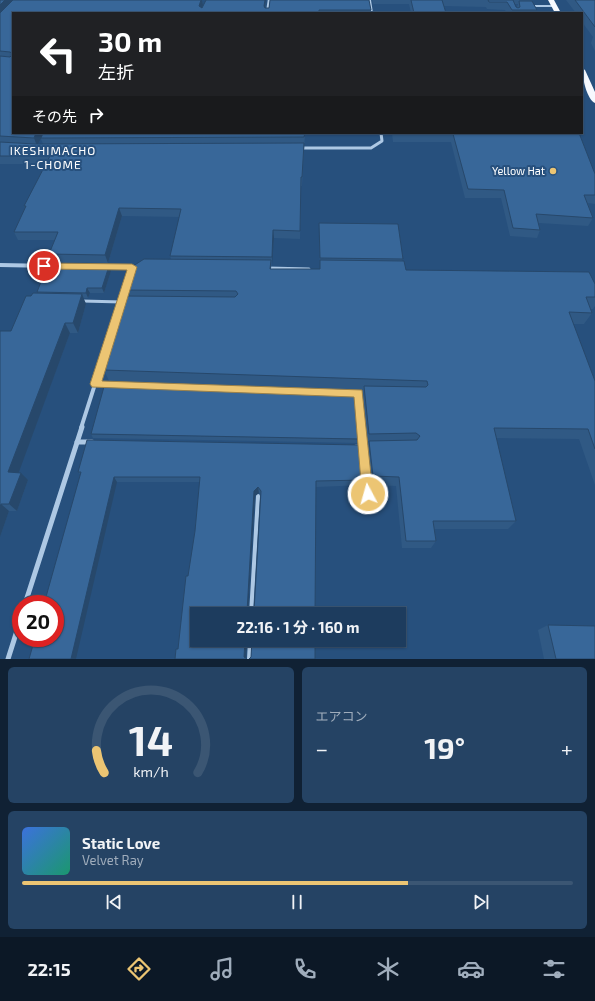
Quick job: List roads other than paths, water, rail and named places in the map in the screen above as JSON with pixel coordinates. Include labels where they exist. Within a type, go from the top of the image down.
[{"type":"highway","points":[[551,0],[558,12]]},
{"type":"highway","points":[[583,72],[595,101]]},
{"type":"street","points":[[267,12],[269,0]]},
{"type":"street","points":[[292,148],[371,148],[382,141],[381,134]]},
{"type":"street","points":[[0,265],[55,266]]},
{"type":"street","points":[[101,266],[132,267],[130,274]]},
{"type":"street","points":[[28,595],[128,281]]},
{"type":"street","points":[[95,384],[111,385]]},
{"type":"street","points":[[342,392],[358,393],[363,447],[347,446]]},
{"type":"street","points":[[77,442],[101,442]]},
{"type":"street","points":[[8,659],[12,646]]},
{"type":"lane","points":[[370,0],[372,12]]},
{"type":"lane","points":[[527,6],[555,6]]},
{"type":"lane","points":[[266,268],[314,269]]},
{"type":"lane","points":[[77,300],[128,304]]},
{"type":"lane","points":[[358,393],[366,393]]},
{"type":"lane","points":[[368,494],[363,447],[377,446]]},
{"type":"lane","points":[[251,607],[258,496]]},
{"type":"lane","points":[[249,659],[250,647]]},
{"type":"place","name":"Yellow Hat","points":[[553,171]]},
{"type":"district","name":"IKESHIMACHO 1-CHOME","points":[[53,158]]}]
